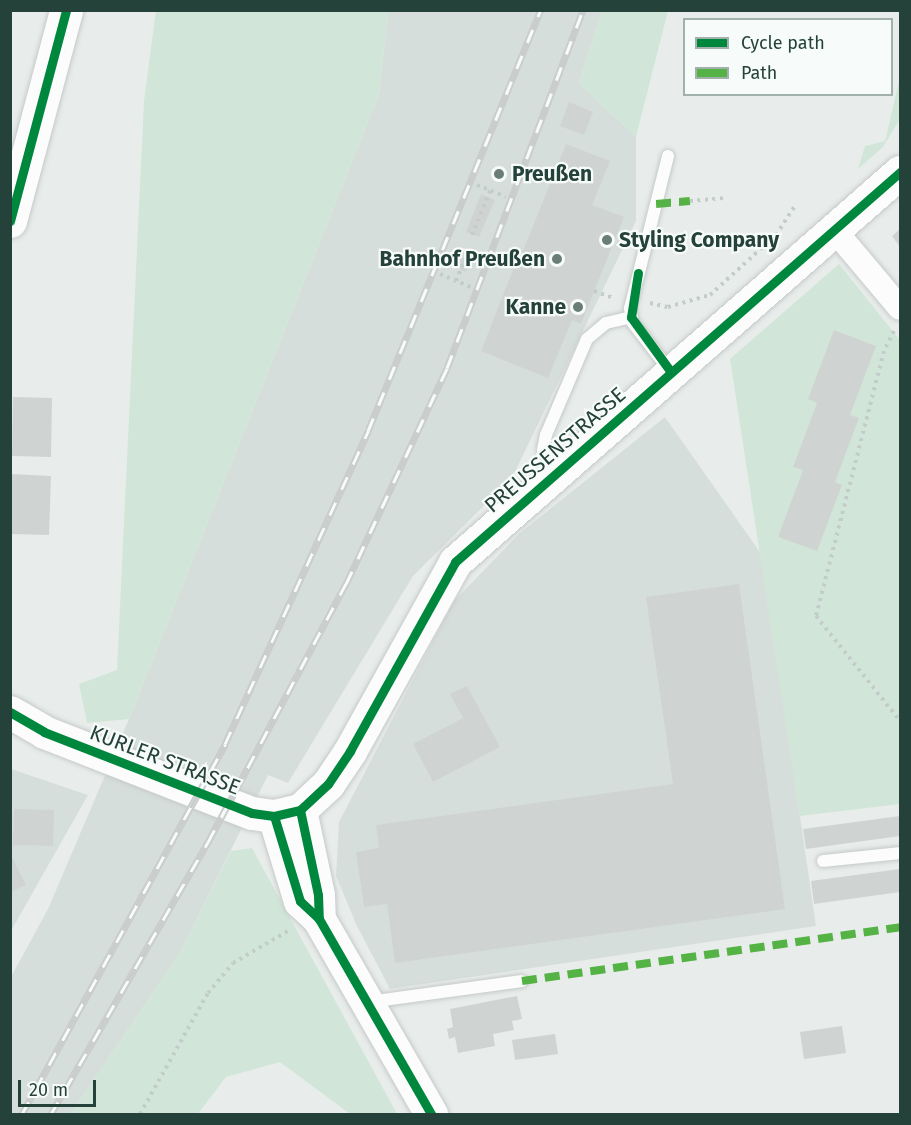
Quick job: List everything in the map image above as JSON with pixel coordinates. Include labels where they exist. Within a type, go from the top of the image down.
[{"type":"main road","points":[[10,221],[16,176],[66,10]]},
{"type":"main road","name":"PREUSSENSTRASSE","points":[[287,813],[328,784],[350,751],[455,562],[671,372],[836,232],[900,172]]},
{"type":"main road","name":"KURLER STRASSE","points":[[10,712],[44,732]]},
{"type":"main road","name":"KURLER STRASSE","points":[[10,724],[44,732],[200,794],[287,813]]},
{"type":"main road","points":[[287,813],[300,901],[319,919],[431,1114]]},
{"type":"street","points":[[836,232],[900,308]]},
{"type":"lane","points":[[668,156],[631,300],[631,316],[671,372]]},
{"type":"lane","points":[[560,470],[543,450],[546,435],[587,339],[606,323],[631,316]]},
{"type":"lane","points":[[823,861],[900,853]]},
{"type":"lane","points":[[366,1002],[522,981]]},
{"type":"path","points":[[477,185],[506,197]]},
{"type":"path","points":[[472,235],[490,191]]},
{"type":"path","points":[[690,201],[723,198]]},
{"type":"path","points":[[594,291],[668,307],[710,295],[776,235],[795,206]]},
{"type":"path","points":[[456,281],[463,264]]},
{"type":"path","points":[[440,274],[470,287]]},
{"type":"path","points":[[900,320],[884,351],[816,616],[900,721]]},
{"type":"path","points":[[140,1114],[208,993],[233,963],[286,932],[319,919]]},
{"type":"shaded area","points":[[388,11],[602,11],[579,83],[636,137],[636,221],[512,478],[413,576],[288,783],[268,775],[181,951],[71,1114],[11,1114],[11,977],[48,909],[129,719],[379,94]]},
{"type":"shaded area","points":[[665,417],[762,555],[816,926],[390,989],[356,924],[336,876],[339,822],[454,601],[520,533]]},
{"type":"shaded area","points":[[11,769],[88,795],[11,931]]},
{"type":"green space","points":[[156,10],[388,11],[379,94],[129,719],[87,723],[79,684],[117,670],[144,101]]},
{"type":"green space","points":[[602,11],[668,11],[636,137],[579,83]]},
{"type":"green space","points":[[900,77],[900,119],[883,147],[858,169],[865,146],[885,141]]},
{"type":"green space","points":[[839,264],[900,340],[900,804],[800,816],[730,359]]},
{"type":"green space","points":[[252,848],[397,1114],[350,1114],[280,1062],[226,1077],[198,1114],[71,1114],[181,951],[231,851]]},
{"type":"building","points":[[569,102],[593,112],[584,135],[560,126]]},
{"type":"building","name":"Bahnhof Preußen","points":[[566,144],[610,161],[592,205],[624,217],[581,324],[572,320],[548,378],[481,351],[513,270],[505,267],[512,247],[523,251]]},
{"type":"building","points":[[481,194],[495,200],[479,237],[466,232]]},
{"type":"building","points":[[900,229],[900,247],[892,236]]},
{"type":"building","points":[[460,257],[471,261],[466,272],[456,268]]},
{"type":"building","points":[[834,330],[876,346],[850,415],[859,418],[835,482],[842,485],[817,551],[778,537],[803,470],[793,467],[817,403],[808,399]]},
{"type":"building","points":[[13,397],[52,398],[51,457],[12,456]]},
{"type":"building","points":[[11,474],[51,476],[49,535],[10,534]]},
{"type":"building","points":[[739,584],[785,909],[395,963],[387,904],[364,907],[356,852],[379,848],[376,825],[673,784],[646,597]]},
{"type":"building","points":[[467,686],[500,747],[433,782],[413,744],[463,718],[450,694]]},
{"type":"building","points":[[14,809],[54,810],[53,846],[13,845]]},
{"type":"building","points":[[900,816],[900,836],[806,849],[803,829]]},
{"type":"building","points":[[10,853],[26,885],[10,892]]},
{"type":"building","points":[[900,869],[900,892],[814,904],[811,881]]},
{"type":"building","points":[[517,996],[522,1019],[512,1021],[514,1030],[493,1034],[495,1046],[458,1053],[455,1037],[449,1039],[447,1029],[453,1027],[450,1009]]},
{"type":"building","points":[[842,1026],[846,1053],[804,1059],[800,1032]]},
{"type":"building","points":[[555,1034],[558,1054],[515,1060],[512,1040]]},
{"type":"railway","points":[[22,1114],[225,744],[368,431],[541,10]]},
{"type":"railway","points":[[51,1114],[208,842],[346,584],[447,368],[583,10]]},
{"type":"marked path","points":[[656,204],[690,201]]},
{"type":"marked path","points":[[522,981],[900,927]]},
{"type":"cycle path","points":[[10,221],[66,10]]},
{"type":"cycle path","points":[[10,712],[44,732],[252,813],[274,816],[300,810],[328,784],[350,751],[455,562],[900,172]]},
{"type":"cycle path","points":[[638,273],[631,317],[671,372]]},
{"type":"cycle path","points":[[300,810],[318,895],[319,919]]},
{"type":"cycle path","points":[[274,816],[300,901],[319,919],[431,1114]]},
{"type":"place","name":"Preußen","points":[[499,174]]},
{"type":"place","name":"Styling Company","points":[[607,240]]},
{"type":"place","name":"Bahnhof Preußen","points":[[557,259]]},
{"type":"place","name":"Kanne","points":[[578,307]]}]
